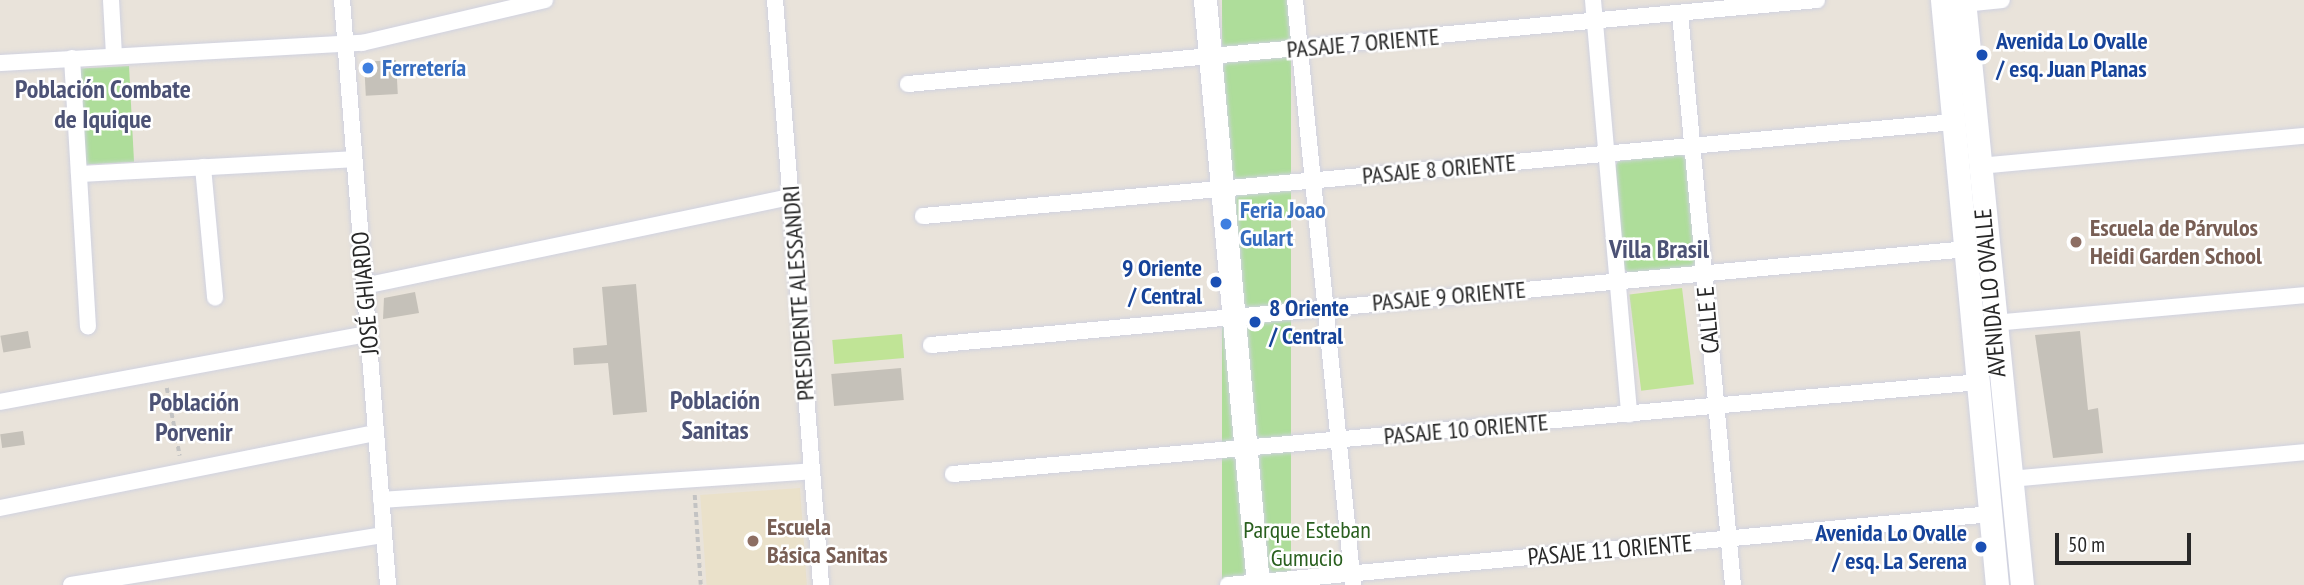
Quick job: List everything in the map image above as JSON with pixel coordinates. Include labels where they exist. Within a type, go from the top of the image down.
[{"type":"main road","points":[[1205,0],[1258,584]]},
{"type":"main road","name":"AVENIDA LO OVALLE","points":[[1957,1],[1954,122],[1997,585]]},
{"type":"main road","name":"AVENIDA LO OVALLE","points":[[1957,1],[1979,166],[1993,323],[2022,585]]},
{"type":"street","points":[[111,0],[114,56]]},
{"type":"street","name":"JOSÉ GHIARDO","points":[[342,0],[388,585]]},
{"type":"street","points":[[0,63],[372,41],[545,0]]},
{"type":"street","name":"PRESIDENTE ALESSANDRI","points":[[775,0],[821,585]]},
{"type":"street","points":[[1295,0],[1352,579]]},
{"type":"street","points":[[1593,0],[1629,414]]},
{"type":"street","name":"PASAJE 7 ORIENTE","points":[[908,84],[1817,0]]},
{"type":"street","points":[[1957,1],[2002,0]]},
{"type":"street","name":"CALLE E","points":[[1680,13],[1733,585]]},
{"type":"street","points":[[72,58],[88,327]]},
{"type":"street","name":"PASAJE 8 ORIENTE","points":[[923,216],[1954,122]]},
{"type":"street","points":[[1979,166],[2304,136]]},
{"type":"street","points":[[79,174],[354,159]]},
{"type":"street","points":[[203,167],[215,297]]},
{"type":"street","points":[[365,286],[790,197]]},
{"type":"street","name":"PASAJE 9 ORIENTE","points":[[930,345],[1967,249]]},
{"type":"street","points":[[1993,323],[2304,295]]},
{"type":"street","points":[[0,402],[368,334]]},
{"type":"street","name":"PASAJE 10 ORIENTE","points":[[953,474],[1979,382]]},
{"type":"street","points":[[0,508],[376,433]]},
{"type":"street","points":[[2010,479],[2304,452]]},
{"type":"street","points":[[382,500],[812,471]]},
{"type":"street","name":"PASAJE 11 ORIENTE","points":[[1228,585],[1352,579],[1992,514]]},
{"type":"street","points":[[71,585],[384,535]]},
{"type":"path","points":[[164,372],[183,472]]},
{"type":"path","points":[[694,479],[701,585]]},
{"type":"shaded area","name":"Escuela Básica Sanitas","points":[[800,488],[807,585],[707,585],[700,495]]},
{"type":"green space","name":"Parque Esteban Gumucio","points":[[1222,0],[1291,0],[1291,585],[1222,585]]},
{"type":"green space","points":[[129,66],[134,162],[85,164],[80,69]]},
{"type":"green space","points":[[1681,154],[1688,158],[1700,261],[1693,268],[1630,274],[1624,269],[1615,167],[1618,161]]},
{"type":"green space","points":[[1682,288],[1694,384],[1641,391],[1629,294]]},
{"type":"green space","points":[[902,334],[904,358],[834,364],[832,340]]},
{"type":"building","points":[[396,60],[398,94],[366,96],[364,62]]},
{"type":"building","points":[[636,284],[647,412],[613,415],[608,363],[574,365],[573,348],[607,345],[602,287]]},
{"type":"building","points":[[415,292],[419,313],[383,319],[384,298]]},
{"type":"building","points":[[28,331],[31,348],[3,353],[0,336]]},
{"type":"building","points":[[2080,331],[2088,410],[2098,408],[2103,453],[2053,458],[2035,335]]},
{"type":"building","points":[[901,368],[904,400],[834,406],[831,374]]},
{"type":"building","points":[[23,431],[25,445],[2,448],[0,434]]},
{"type":"place","name":"Avenida Lo Ovalle / esq. Juan Planas","points":[[1982,55]]},
{"type":"place","name":"Ferretería","points":[[368,68]]},
{"type":"place","name":"Feria Joao Gulart","points":[[1226,224]]},
{"type":"place","name":"Escuela de Párvulos Heidi Garden School","points":[[2076,242]]},
{"type":"place","name":"9 Oriente / Central","points":[[1216,282]]},
{"type":"place","name":"8 Oriente / Central","points":[[1255,322]]},
{"type":"place","name":"Escuela Básica Sanitas","points":[[753,541]]},
{"type":"place","name":"Avenida Lo Ovalle / esq. La Serena","points":[[1981,547]]},
{"type":"district","name":"Población Combate de Iquique","points":[[103,104]]},
{"type":"district","name":"Villa Brasil","points":[[1659,249]]},
{"type":"district","name":"Población Sanitas","points":[[715,415]]},
{"type":"district","name":"Población Porvenir","points":[[194,417]]}]
